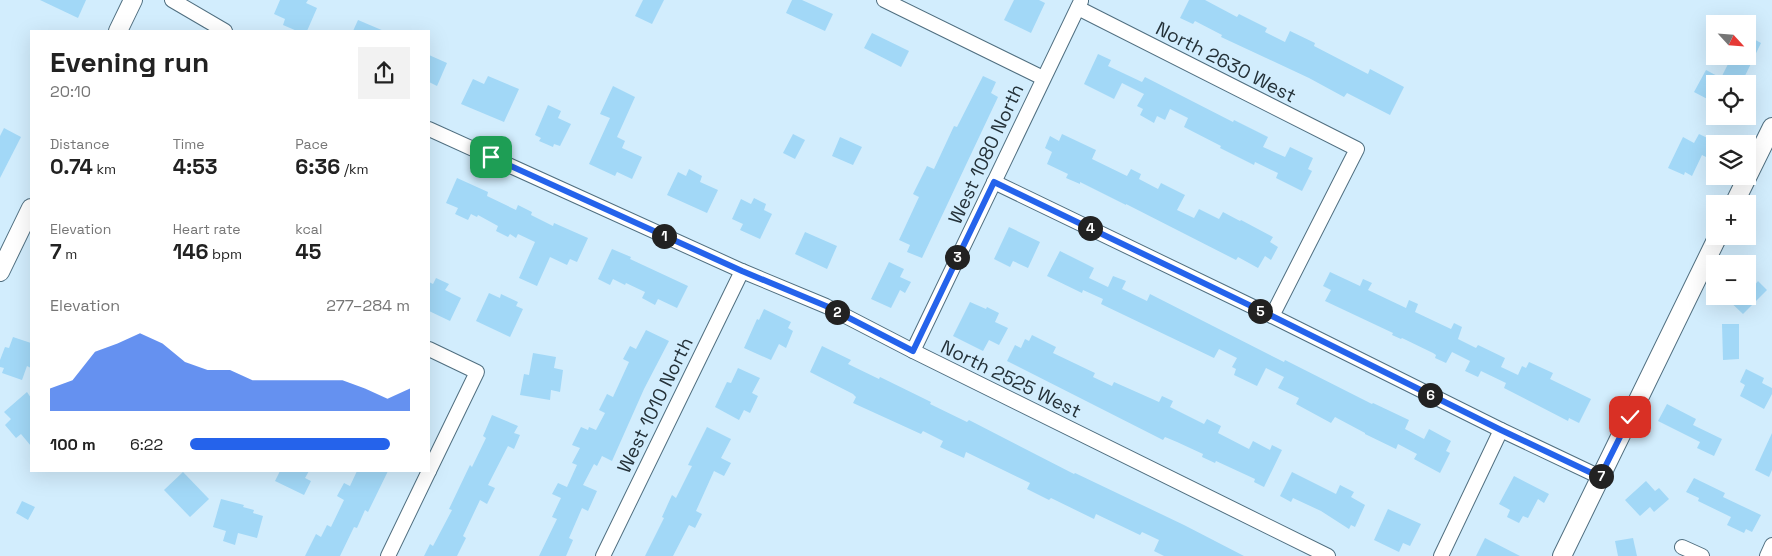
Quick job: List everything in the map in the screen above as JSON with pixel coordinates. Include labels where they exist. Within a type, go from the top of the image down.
[{"type":"street","points":[[118,30],[133,0]]},
{"type":"street","points":[[172,0],[223,30]]},
{"type":"street","points":[[884,0],[1043,78]]},
{"type":"street","name":"West 1080 North","points":[[913,351],[1080,4]]},
{"type":"street","name":"North 2630 West","points":[[1080,4],[1357,149],[1272,316]]},
{"type":"street","points":[[1738,195],[1772,127]]},
{"type":"street","name":"North 2525 West","points":[[430,128],[742,271],[826,306],[1328,556]]},
{"type":"street","points":[[994,182],[1600,477]]},
{"type":"street","points":[[0,272],[30,210]]},
{"type":"street","points":[[1562,556],[1714,245]]},
{"type":"street","name":"West 1010 North","points":[[603,556],[742,271]]},
{"type":"street","points":[[430,349],[477,372],[430,469]]},
{"type":"street","points":[[1441,556],[1501,430]]},
{"type":"street","points":[[388,556],[429,472]]},
{"type":"street","points":[[1766,556],[1772,545]]},
{"type":"street","points":[[1682,547],[1702,556]]},
{"type":"building","points":[[40,0],[86,0],[78,18]]},
{"type":"building","points":[[280,0],[308,0],[306,3],[317,8],[307,30],[295,30],[283,25],[285,19],[274,14]]},
{"type":"building","points":[[643,0],[664,0],[652,24],[635,16]]},
{"type":"building","points":[[792,0],[802,0],[833,14],[825,31],[786,13]]},
{"type":"building","points":[[1014,0],[1039,0],[1045,3],[1031,33],[1004,20]]},
{"type":"building","points":[[1189,0],[1205,0],[1237,17],[1239,14],[1267,28],[1265,32],[1285,42],[1290,31],[1315,43],[1314,46],[1368,74],[1370,69],[1404,87],[1390,115],[1347,93],[1344,97],[1309,78],[1221,37],[1222,35],[1195,21],[1193,24],[1180,18]]},
{"type":"building","points":[[358,20],[382,30],[353,30]]},
{"type":"building","points":[[872,33],[909,51],[901,67],[864,48]]},
{"type":"building","points":[[1756,40],[1761,43],[1756,53]]},
{"type":"building","points":[[1098,54],[1111,60],[1108,66],[1142,82],[1145,77],[1233,122],[1234,120],[1268,137],[1263,147],[1285,157],[1290,147],[1313,158],[1308,169],[1312,171],[1302,191],[1276,178],[1278,173],[1255,162],[1254,165],[1184,127],[1188,118],[1170,109],[1165,120],[1157,116],[1154,123],[1140,115],[1143,109],[1137,106],[1144,94],[1122,83],[1114,99],[1084,84]]},
{"type":"building","points":[[430,55],[447,63],[437,86],[430,82]]},
{"type":"building","points":[[1728,65],[1750,65],[1745,75],[1722,75]]},
{"type":"building","points":[[1706,70],[1715,75],[1706,75],[1706,98],[1694,92]]},
{"type":"building","points":[[488,76],[519,89],[504,122],[461,104],[473,79],[484,84]]},
{"type":"building","points":[[983,76],[996,82],[991,93],[998,97],[922,258],[907,252],[910,245],[899,240],[919,197],[913,194],[927,166],[934,169],[954,126],[957,127]]},
{"type":"building","points":[[613,86],[635,97],[617,137],[625,141],[622,148],[642,157],[632,179],[617,172],[615,176],[589,164],[610,118],[600,114]]},
{"type":"building","points":[[548,105],[561,111],[558,118],[571,124],[560,146],[554,144],[553,147],[539,141],[541,138],[535,135]]},
{"type":"building","points":[[4,128],[21,137],[0,178],[0,136]]},
{"type":"building","points":[[793,134],[805,140],[795,159],[783,153]]},
{"type":"building","points":[[1062,134],[1096,150],[1092,159],[1127,176],[1131,169],[1141,174],[1139,179],[1158,189],[1161,183],[1185,195],[1177,210],[1194,218],[1199,209],[1219,219],[1223,212],[1273,237],[1270,242],[1278,247],[1271,260],[1265,256],[1258,268],[1238,257],[1236,260],[1126,204],[1080,182],[1080,184],[1066,178],[1068,174],[1047,164],[1052,152],[1045,148],[1050,136],[1059,141]]},
{"type":"building","points":[[1699,134],[1706,137],[1706,157],[1702,155],[1692,176],[1685,172],[1684,175],[1668,168],[1683,137],[1694,143]]},
{"type":"building","points":[[840,137],[862,147],[853,165],[832,156]]},
{"type":"building","points":[[689,169],[702,176],[700,182],[718,190],[707,213],[667,195],[678,172],[686,176]]},
{"type":"building","points":[[457,178],[488,192],[487,196],[516,210],[518,205],[532,212],[531,215],[553,226],[554,223],[588,238],[577,262],[570,259],[567,265],[550,257],[537,286],[519,278],[535,242],[518,234],[516,238],[510,234],[508,237],[496,231],[498,226],[478,215],[477,217],[471,214],[468,220],[455,214],[458,208],[446,203]]},
{"type":"building","points":[[754,198],[766,204],[764,210],[772,214],[760,239],[740,230],[743,224],[732,219],[741,199],[751,204]]},
{"type":"building","points":[[1009,227],[1040,242],[1028,268],[1013,261],[1010,267],[994,259]]},
{"type":"building","points":[[805,232],[837,246],[827,269],[795,254]]},
{"type":"building","points":[[612,249],[688,286],[677,308],[658,299],[655,305],[642,298],[645,292],[626,283],[625,285],[613,279],[610,285],[598,279]]},
{"type":"building","points":[[1060,251],[1094,268],[1089,278],[1108,287],[1113,276],[1126,281],[1122,289],[1147,301],[1150,294],[1284,362],[1285,360],[1372,404],[1409,420],[1405,429],[1424,439],[1429,429],[1451,441],[1446,451],[1450,453],[1440,473],[1414,459],[1417,454],[1398,444],[1396,449],[1335,417],[1331,423],[1296,404],[1299,398],[1278,388],[1284,377],[1266,368],[1257,386],[1234,375],[1236,369],[1232,367],[1237,358],[1219,349],[1214,358],[1101,304],[1103,299],[1083,290],[1082,293],[1047,276]]},
{"type":"building","points":[[889,262],[904,269],[900,277],[911,282],[905,293],[900,290],[891,308],[871,299]]},
{"type":"building","points":[[1330,272],[1360,286],[1363,279],[1372,283],[1368,290],[1406,308],[1409,300],[1418,304],[1415,312],[1451,329],[1454,323],[1462,327],[1458,339],[1476,348],[1478,345],[1505,358],[1501,367],[1518,375],[1522,366],[1526,368],[1529,362],[1553,373],[1550,379],[1591,399],[1579,423],[1569,418],[1568,421],[1504,388],[1506,383],[1481,371],[1478,377],[1465,371],[1470,361],[1452,352],[1446,363],[1435,358],[1436,355],[1433,353],[1392,335],[1393,333],[1325,301],[1331,290],[1323,286]]},
{"type":"building","points":[[436,278],[449,284],[445,290],[461,298],[450,321],[430,311],[430,282],[433,284]]},
{"type":"building","points":[[1758,281],[1767,290],[1756,301],[1756,284]]},
{"type":"building","points":[[489,293],[500,298],[501,294],[518,302],[516,306],[523,309],[510,337],[476,321]]},
{"type":"building","points":[[970,302],[999,313],[995,322],[1008,328],[999,345],[989,340],[983,351],[953,336]]},
{"type":"building","points":[[1734,305],[1752,305],[1743,314]]},
{"type":"building","points":[[764,309],[791,322],[788,328],[793,331],[786,348],[779,344],[771,360],[744,348],[757,319],[759,320]]},
{"type":"building","points":[[1722,324],[1739,324],[1739,359],[1723,360]]},
{"type":"building","points":[[646,330],[669,341],[644,389],[612,461],[602,456],[597,466],[594,464],[583,485],[597,491],[588,511],[582,508],[569,538],[573,540],[566,556],[539,556],[557,519],[552,517],[561,498],[552,494],[558,483],[567,487],[577,465],[572,463],[580,448],[572,445],[581,427],[588,430],[589,427],[596,430],[605,413],[599,410],[607,394],[613,397],[629,362],[623,359],[630,346],[636,349]]},
{"type":"building","points":[[1032,335],[1056,347],[1053,353],[1095,373],[1093,377],[1112,386],[1114,382],[1159,402],[1162,396],[1173,401],[1170,407],[1204,424],[1207,419],[1221,426],[1218,433],[1249,449],[1253,441],[1270,450],[1272,445],[1282,450],[1264,487],[1254,482],[1255,479],[1216,461],[1215,463],[1202,457],[1203,454],[1177,442],[1165,437],[1163,440],[1007,361],[1015,345],[1021,348],[1025,339],[1029,341]]},
{"type":"building","points":[[13,337],[30,343],[30,368],[27,366],[22,380],[2,373],[4,368],[0,367],[0,360],[5,347],[9,348]]},
{"type":"building","points":[[822,346],[851,360],[848,364],[879,379],[880,377],[967,422],[969,420],[1074,474],[1184,525],[1244,556],[1164,556],[1154,551],[1159,540],[1142,532],[1140,535],[1096,514],[1094,519],[1051,498],[1049,500],[1027,489],[1030,483],[966,452],[964,458],[940,447],[943,441],[923,431],[921,434],[853,403],[856,397],[853,394],[810,372]]},
{"type":"building","points":[[533,353],[556,357],[554,368],[563,370],[560,392],[551,390],[550,400],[520,395],[524,374],[529,375]]},
{"type":"building","points":[[738,368],[760,378],[752,393],[758,396],[750,413],[744,410],[739,420],[715,407],[727,382],[731,383]]},
{"type":"building","points":[[1746,369],[1764,378],[1762,383],[1772,388],[1772,394],[1764,409],[1740,396],[1745,385],[1740,382]]},
{"type":"building","points":[[27,392],[30,396],[30,445],[21,434],[16,438],[5,425],[11,419],[4,412]]},
{"type":"building","points":[[1667,404],[1696,419],[1693,425],[1722,439],[1714,456],[1697,448],[1700,442],[1658,421]]},
{"type":"building","points":[[492,415],[518,426],[514,433],[520,435],[514,449],[508,446],[488,485],[495,488],[487,504],[480,500],[463,536],[466,538],[457,556],[424,556],[430,544],[433,546],[452,510],[449,509],[470,465],[472,467],[486,438],[483,436]]},
{"type":"building","points":[[707,427],[731,439],[721,458],[731,463],[724,476],[714,471],[696,511],[702,514],[695,528],[689,525],[673,556],[645,556],[664,518],[662,517],[672,495],[676,498],[692,466],[688,465]]},
{"type":"building","points":[[1772,433],[1772,470],[1769,477],[1755,470]]},
{"type":"building","points":[[183,472],[209,499],[190,517],[164,490]]},
{"type":"building","points":[[280,472],[308,472],[305,478],[311,481],[304,495],[275,481]]},
{"type":"building","points":[[357,472],[388,472],[368,512],[365,510],[357,528],[354,527],[340,556],[305,556],[316,534],[321,537],[327,525],[331,527],[344,500],[337,496],[344,483],[350,486]]},
{"type":"building","points":[[1292,472],[1336,494],[1340,485],[1354,492],[1351,497],[1365,505],[1355,527],[1351,525],[1349,529],[1321,511],[1293,498],[1291,502],[1280,496]]},
{"type":"building","points":[[1514,476],[1549,494],[1544,503],[1538,499],[1528,518],[1523,516],[1519,523],[1507,517],[1510,510],[1499,504]]},
{"type":"building","points":[[1694,478],[1725,493],[1723,497],[1761,515],[1752,532],[1746,529],[1744,533],[1727,525],[1731,517],[1698,501],[1699,498],[1686,492]]},
{"type":"building","points":[[1646,481],[1655,491],[1659,488],[1669,499],[1654,512],[1650,507],[1640,516],[1625,500]]},
{"type":"building","points":[[221,499],[244,505],[243,507],[254,510],[253,513],[263,516],[257,538],[238,533],[235,545],[223,541],[226,531],[213,527]]},
{"type":"building","points":[[22,501],[35,507],[28,520],[16,513]]},
{"type":"building","points":[[1388,509],[1421,524],[1410,546],[1403,543],[1399,552],[1374,540]]},
{"type":"building","points":[[1485,538],[1520,556],[1476,556]]},
{"type":"building","points":[[1633,538],[1637,556],[1618,556],[1615,541]]},
{"type":"route","points":[[491,157],[742,271],[826,306],[913,351],[994,182],[1600,477],[1630,417]]}]
